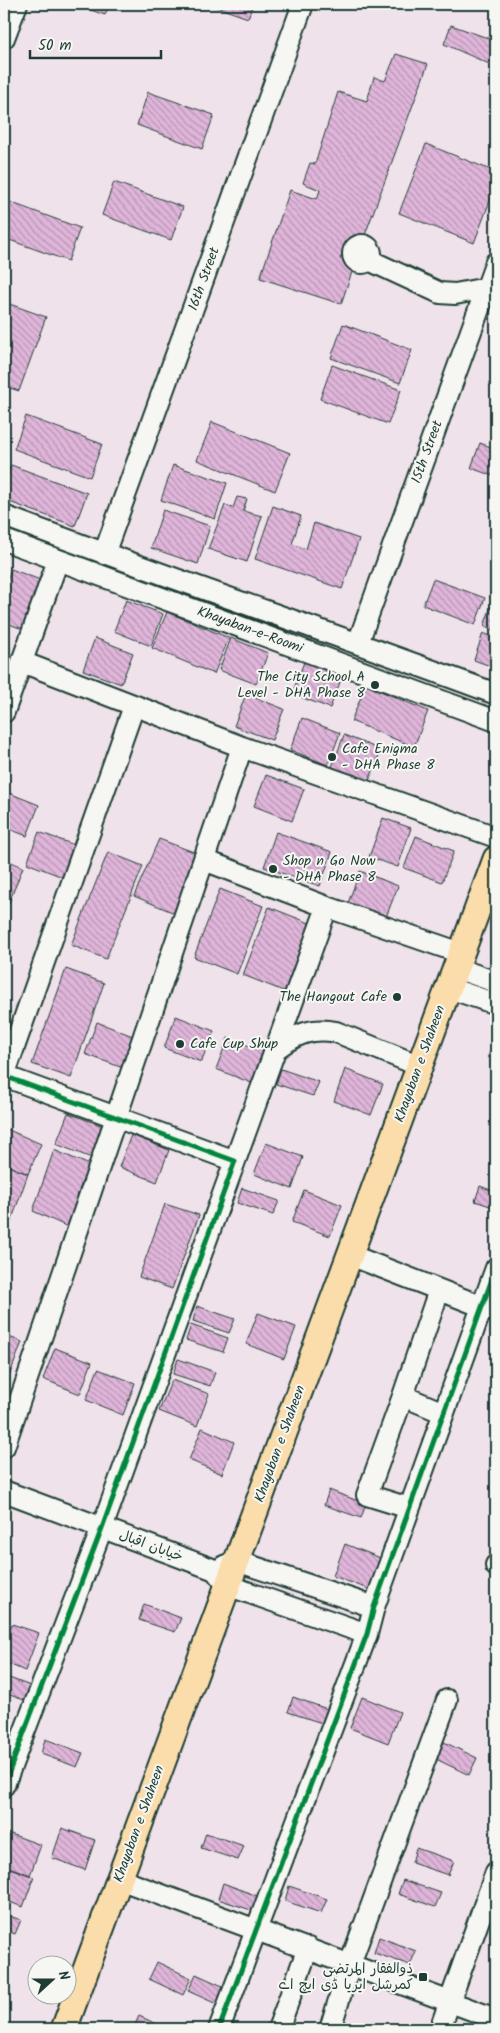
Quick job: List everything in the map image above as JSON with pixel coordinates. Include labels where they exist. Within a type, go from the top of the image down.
[{"type":"main road","name":"Khayaban e Shaheen","points":[[64,2029],[119,1879],[226,1572],[350,1255],[455,970],[489,902],[496,859]]},
{"type":"street","points":[[4,38],[17,4]]},
{"type":"street","name":"16th Street","points":[[104,554],[303,4]]},
{"type":"street","points":[[369,260],[440,293],[455,294],[487,288]]},
{"type":"street","name":"15th Street","points":[[358,643],[496,262]]},
{"type":"street","name":"Khayaban-e-Roomi","points":[[4,516],[104,554],[358,643],[496,694]]},
{"type":"street","name":"Khayaban-e-Roomi","points":[[4,540],[496,720]]},
{"type":"street","points":[[4,712],[58,560]]},
{"type":"street","points":[[22,662],[242,747],[496,837]]},
{"type":"street","points":[[134,706],[4,1076],[235,1160]]},
{"type":"street","points":[[4,1447],[242,747]]},
{"type":"street","points":[[204,860],[327,907],[455,970],[496,982]]},
{"type":"street","points":[[4,1785],[102,1528],[327,907]]},
{"type":"street","points":[[455,970],[496,1004]]},
{"type":"street","points":[[276,1049],[294,1036],[311,1031],[324,1030],[336,1032],[420,1066]]},
{"type":"street","points":[[350,1255],[489,1310]]},
{"type":"street","points":[[218,2029],[367,1634],[374,1607],[444,1412],[489,1310],[496,1268]]},
{"type":"street","points":[[409,1508],[367,1495],[439,1290]]},
{"type":"street","points":[[403,1396],[444,1412]]},
{"type":"street","name":"خیابان اقبال","points":[[4,1491],[226,1572],[367,1634]]},
{"type":"street","name":"خیابان اقبال","points":[[226,1572],[374,1607]]},
{"type":"street","points":[[330,2029],[350,1964],[447,1700]]},
{"type":"street","points":[[440,2029],[496,1872]]},
{"type":"street","points":[[119,1879],[496,2019]]},
{"type":"street","points":[[278,2029],[308,1948]]},
{"type":"building","points":[[74,4],[109,4],[105,15]]},
{"type":"building","points":[[208,4],[253,4],[248,18]]},
{"type":"building","points":[[451,25],[496,41],[496,67],[444,44]]},
{"type":"building","points":[[396,54],[428,64],[362,243],[347,241],[340,259],[354,266],[341,304],[260,278],[290,190],[317,199],[320,190],[303,183],[310,163],[315,164],[338,92],[367,101],[374,77],[385,81]]},
{"type":"building","points":[[148,92],[214,115],[202,149],[137,125]]},
{"type":"building","points":[[426,144],[496,172],[496,185],[474,243],[399,213]]},
{"type":"building","points":[[114,182],[183,207],[171,240],[102,215]]},
{"type":"building","points":[[4,200],[80,228],[68,261],[4,238]]},
{"type":"building","points":[[4,302],[46,317],[19,391],[4,386]]},
{"type":"building","points":[[343,324],[412,350],[400,383],[331,358]]},
{"type":"building","points":[[332,365],[401,390],[388,424],[320,399]]},
{"type":"building","points":[[26,416],[102,444],[90,477],[14,449]]},
{"type":"building","points":[[212,422],[290,453],[275,491],[197,460]]},
{"type":"building","points":[[480,443],[496,449],[496,477],[471,468]]},
{"type":"building","points":[[11,465],[87,493],[75,526],[4,500],[4,487]]},
{"type":"building","points":[[173,465],[227,483],[215,519],[161,500]]},
{"type":"building","points":[[237,497],[247,499],[243,511],[262,516],[247,562],[208,549],[225,505],[233,508]]},
{"type":"building","points":[[273,506],[301,516],[292,544],[306,549],[314,523],[359,539],[342,589],[255,559]]},
{"type":"building","points":[[163,510],[210,526],[198,564],[151,548]]},
{"type":"building","points":[[11,569],[43,581],[25,630],[4,622],[4,588]]},
{"type":"building","points":[[433,579],[485,598],[475,625],[423,605]]},
{"type":"building","points":[[494,598],[496,598],[496,631],[484,626]]},
{"type":"building","points":[[126,600],[163,614],[151,646],[114,631]]},
{"type":"building","points":[[167,612],[229,638],[214,674],[152,648]]},
{"type":"building","points":[[483,633],[496,638],[496,668],[474,660]]},
{"type":"building","points":[[95,638],[133,653],[121,684],[83,670]]},
{"type":"building","points":[[231,638],[268,653],[256,684],[219,670]]},
{"type":"building","points":[[304,662],[342,677],[330,708],[292,694]]},
{"type":"building","points":[[366,685],[428,711],[414,747],[351,721]]},
{"type":"building","points":[[246,694],[284,709],[272,740],[234,726]]},
{"type":"building","points":[[302,718],[340,733],[328,765],[290,750]]},
{"type":"building","points":[[344,735],[381,750],[369,781],[332,767]]},
{"type":"building","points":[[266,775],[304,789],[292,821],[254,806]]},
{"type":"building","points":[[4,791],[39,805],[27,836],[4,827]]},
{"type":"building","points":[[383,818],[411,828],[398,867],[369,857]]},
{"type":"building","points":[[39,832],[77,846],[65,878],[27,863]]},
{"type":"building","points":[[276,832],[332,852],[320,886],[264,867]]},
{"type":"building","points":[[416,836],[454,851],[442,882],[404,868]]},
{"type":"building","points":[[159,839],[199,854],[177,914],[134,896]]},
{"type":"building","points":[[108,852],[143,866],[106,959],[71,945]]},
{"type":"building","points":[[4,859],[23,867],[4,915]]},
{"type":"building","points":[[360,871],[398,886],[386,917],[348,903]]},
{"type":"building","points":[[220,889],[263,906],[237,974],[194,957]]},
{"type":"building","points":[[269,907],[312,924],[286,992],[243,975]]},
{"type":"building","points":[[66,969],[104,983],[71,1078],[32,1064]]},
{"type":"building","points":[[176,1016],[214,1031],[201,1062],[164,1048]]},
{"type":"building","points":[[97,1022],[135,1037],[123,1068],[85,1054]]},
{"type":"building","points":[[496,1036],[496,1060],[488,1057]]},
{"type":"building","points":[[228,1038],[266,1052],[254,1084],[216,1069]]},
{"type":"building","points":[[281,1069],[319,1082],[313,1096],[276,1084]]},
{"type":"building","points":[[345,1069],[383,1084],[371,1115],[334,1101]]},
{"type":"building","points":[[68,1113],[106,1127],[94,1159],[56,1144]]},
{"type":"building","points":[[4,1128],[41,1144],[28,1174],[4,1164]]},
{"type":"building","points":[[131,1135],[169,1150],[157,1182],[119,1167]]},
{"type":"building","points":[[266,1143],[303,1157],[292,1189],[254,1174]]},
{"type":"building","points":[[54,1150],[92,1166],[70,1228],[33,1211]]},
{"type":"building","points":[[4,1164],[28,1174],[6,1236],[4,1235]]},
{"type":"building","points":[[480,1186],[496,1192],[496,1208],[475,1201]]},
{"type":"building","points":[[242,1188],[279,1201],[273,1215],[237,1203]]},
{"type":"building","points":[[304,1190],[342,1205],[330,1236],[292,1222]]},
{"type":"building","points":[[165,1204],[199,1215],[172,1289],[139,1277]]},
{"type":"building","points":[[197,1306],[235,1319],[229,1333],[193,1321]]},
{"type":"building","points":[[258,1313],[296,1327],[284,1359],[246,1344]]},
{"type":"building","points":[[191,1325],[228,1338],[223,1352],[186,1340]]},
{"type":"building","points":[[4,1335],[22,1342],[10,1374],[4,1371]]},
{"type":"building","points":[[55,1348],[92,1362],[80,1394],[43,1379]]},
{"type":"building","points":[[178,1359],[215,1372],[210,1386],[173,1374]]},
{"type":"building","points":[[98,1369],[135,1383],[123,1415],[86,1400]]},
{"type":"building","points":[[172,1380],[209,1394],[197,1426],[159,1411]]},
{"type":"building","points":[[202,1428],[234,1442],[222,1474],[189,1460]]},
{"type":"building","points":[[329,1490],[366,1504],[361,1518],[324,1505]]},
{"type":"building","points":[[345,1544],[383,1559],[371,1590],[333,1576]]},
{"type":"building","points":[[144,1604],[181,1618],[175,1632],[139,1620]]},
{"type":"building","points":[[12,1624],[39,1633],[25,1671],[4,1662],[4,1644]]},
{"type":"building","points":[[4,1676],[33,1687],[27,1701],[4,1693]]},
{"type":"building","points":[[293,1697],[330,1710],[325,1724],[288,1712]]},
{"type":"building","points":[[362,1697],[400,1712],[388,1743],[350,1728]]},
{"type":"building","points":[[45,1739],[83,1753],[77,1767],[41,1754]]},
{"type":"building","points":[[444,1742],[477,1758],[469,1775],[436,1759]]},
{"type":"building","points":[[62,1828],[95,1840],[85,1870],[52,1858]]},
{"type":"building","points":[[8,1833],[41,1845],[30,1875],[4,1865],[4,1845]]},
{"type":"building","points":[[206,1833],[244,1846],[238,1860],[201,1848]]},
{"type":"building","points":[[416,1848],[454,1861],[448,1875],[412,1863]]},
{"type":"building","points":[[4,1866],[34,1877],[23,1907],[4,1900]]},
{"type":"building","points":[[403,1880],[441,1893],[435,1907],[398,1894]]},
{"type":"building","points":[[223,1883],[260,1897],[254,1911],[218,1899]]},
{"type":"building","points":[[289,1886],[327,1899],[321,1913],[285,1901]]},
{"type":"building","points":[[4,1914],[21,1920],[15,1934],[4,1930]]},
{"type":"building","points":[[379,1937],[416,1951],[410,1965],[374,1953]]},
{"type":"building","points":[[157,1962],[191,1978],[183,1995],[149,1979]]},
{"type":"building","points":[[196,1974],[229,1989],[221,2006],[188,1991]]},
{"type":"building","points":[[139,2016],[168,2029],[133,2029]]},
{"type":"cycle path","points":[[4,1076],[235,1161],[102,1528],[4,1785]]},
{"type":"cycle path","points":[[219,2029],[367,1634],[374,1607],[496,1268]]},
{"type":"place","name":"The City School A Level - DHA Phase 8","points":[[375,685]]},
{"type":"place","name":"Cafe Enigma - DHA Phase 8","points":[[332,757]]},
{"type":"place","name":"Shop n Go Now - DHA Phase 8","points":[[273,869]]},
{"type":"place","name":"The Hangout Cafe","points":[[397,997]]},
{"type":"place","name":"Cafe Cup Shup","points":[[180,1044]]},
{"type":"place","name":"ذوالفقار المرتضی کمرشل ایریا ڈی ایچ اے","points":[[423,1977]]}]
